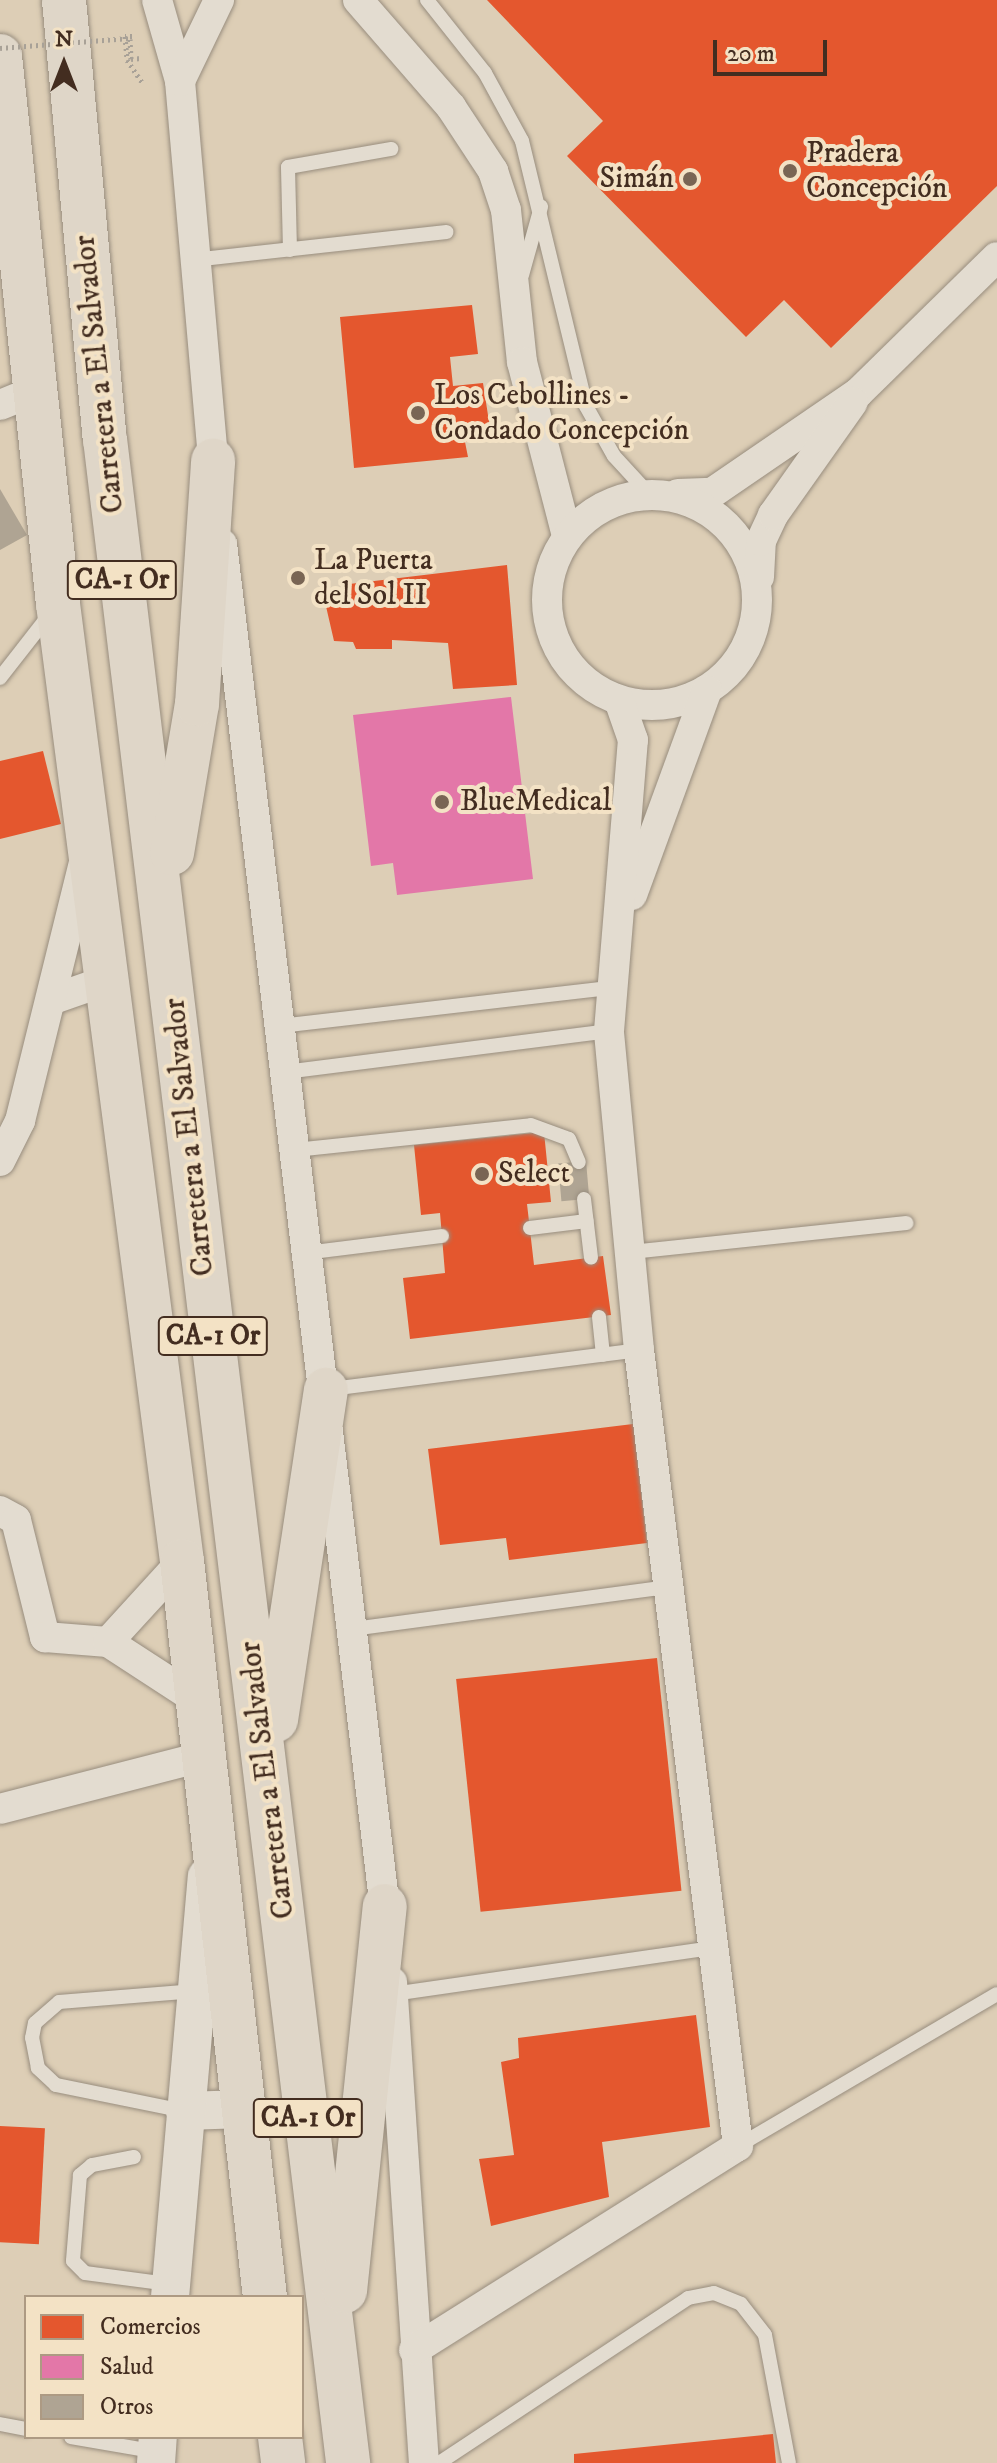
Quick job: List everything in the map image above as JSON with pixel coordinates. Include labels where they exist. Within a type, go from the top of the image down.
[{"type":"highway","name":"Carretera a El Salvador","points":[[64,0],[105,439],[164,898],[348,2463]]},
{"type":"highway","name":"Carretera a El Salvador","points":[[0,56],[16,398],[58,604],[90,837],[213,1815],[265,2295]]},
{"type":"highway","points":[[164,898],[197,704],[213,461]]},
{"type":"highway","points":[[268,1774],[326,1390]]},
{"type":"highway","points":[[337,2361],[385,1906]]},
{"type":"highway","points":[[280,2439],[283,2463]]},
{"type":"street","points":[[157,0],[180,81],[193,260],[213,461],[305,1253],[326,1390],[385,1906],[424,2463]]},
{"type":"street","points":[[180,81],[219,0]]},
{"type":"street","points":[[358,0],[451,107],[493,171],[506,210],[522,362],[567,536]]},
{"type":"street","points":[[858,393],[773,515],[761,541],[758,589],[748,647],[707,690],[679,702],[619,700],[579,676],[548,624],[545,594],[567,536],[603,506],[656,494],[712,493],[858,393],[997,257]]},
{"type":"street","points":[[656,494],[699,505],[728,525],[748,554],[758,589]]},
{"type":"street","points":[[620,927],[707,690]]},
{"type":"street","points":[[414,2350],[738,2146],[639,1350],[609,1031],[607,988],[620,927],[633,740],[619,700]]},
{"type":"street","points":[[0,1161],[20,1121],[90,837]]},
{"type":"street","points":[[51,1000],[108,980]]},
{"type":"street","points":[[0,1511],[16,1520],[45,1637],[108,1642],[199,1701]]},
{"type":"street","points":[[108,1642],[182,1561]]},
{"type":"street","points":[[0,1809],[205,1756]]},
{"type":"street","points":[[170,2290],[213,1815]]},
{"type":"street","points":[[185,2111],[244,2109]]},
{"type":"lane","points":[[427,0],[504,105],[542,203],[586,406],[614,456],[656,494]]},
{"type":"lane","points":[[290,250],[288,167],[391,149]]},
{"type":"lane","points":[[515,299],[542,203]]},
{"type":"lane","points":[[193,260],[446,232]]},
{"type":"lane","points":[[0,678],[58,604]]},
{"type":"lane","points":[[280,1026],[607,988]]},
{"type":"lane","points":[[285,1072],[609,1031]]},
{"type":"lane","points":[[295,1150],[531,1125],[569,1139],[579,1162]]},
{"type":"lane","points":[[584,1199],[591,1258]]},
{"type":"lane","points":[[530,1228],[587,1221]]},
{"type":"lane","points":[[631,1252],[906,1223]]},
{"type":"lane","points":[[305,1253],[442,1236]]},
{"type":"lane","points":[[599,1317],[603,1355]]},
{"type":"lane","points":[[326,1390],[639,1350]]},
{"type":"lane","points":[[353,1629],[669,1587]]},
{"type":"lane","points":[[393,1994],[713,1948]]},
{"type":"lane","points":[[185,2111],[56,2085],[38,2068],[32,2038],[35,2023],[59,2002],[196,1991]]},
{"type":"lane","points":[[738,2146],[997,1994]]},
{"type":"lane","points":[[134,2157],[92,2165],[80,2175],[73,2261],[85,2273],[170,2290]]},
{"type":"lane","points":[[439,2463],[688,2298],[714,2293],[741,2304],[765,2335],[789,2463]]},
{"type":"lane","points":[[0,2424],[24,2429]]},
{"type":"lane","points":[[83,2439],[157,2451]]},
{"type":"path","points":[[0,48],[130,38]]},
{"type":"building: Comercios","name":"Pradera Concepción","points":[[487,0],[997,0],[997,186],[831,348],[784,300],[746,337],[567,156],[603,121]]},
{"type":"building: Comercios","name":"Los Cebollines - Condado Concepción","points":[[472,305],[478,354],[450,357],[453,386],[483,383],[492,441],[465,442],[468,457],[354,468],[340,317]]},
{"type":"building: Comercios","points":[[507,565],[517,685],[453,689],[448,643],[392,640],[392,649],[356,649],[353,642],[334,641],[325,602],[342,600],[341,585]]},
{"type":"building: Comercios","points":[[43,751],[61,824],[0,839],[0,761]]},
{"type":"building: Comercios","points":[[544,1132],[551,1202],[527,1204],[534,1265],[603,1256],[611,1315],[410,1339],[403,1278],[445,1273],[440,1213],[421,1215],[414,1145]]},
{"type":"building: Comercios","points":[[633,1424],[647,1543],[509,1560],[506,1538],[440,1545],[428,1449]]},
{"type":"building: Comercios","points":[[657,1658],[681,1891],[481,1912],[456,1679]]},
{"type":"building: Comercios","points":[[696,2015],[710,2127],[602,2142],[609,2197],[491,2226],[479,2159],[514,2155],[501,2062],[519,2058],[518,2038]]},
{"type":"building: Comercios","points":[[0,2126],[45,2128],[39,2244],[0,2242]]},
{"type":"building: Comercios","points":[[773,2434],[776,2463],[574,2463],[574,2454]]},
{"type":"building: Salud","points":[[511,697],[533,879],[397,895],[393,863],[371,866],[353,715]]},
{"type":"building: Otros","points":[[0,489],[27,535],[0,550]]},
{"type":"building: Otros","points":[[586,1161],[589,1199],[561,1201],[558,1163]]},
{"type":"place","name":"Pradera Concepción","points":[[790,171]]},
{"type":"place","name":"Simán","points":[[690,179]]},
{"type":"place","name":"Los Cebollines - Condado Concepción","points":[[418,413]]},
{"type":"place","name":"La Puerta del Sol II","points":[[298,578]]},
{"type":"place","name":"BlueMedical","points":[[442,802]]},
{"type":"place","name":"Select","points":[[482,1174]]}]
